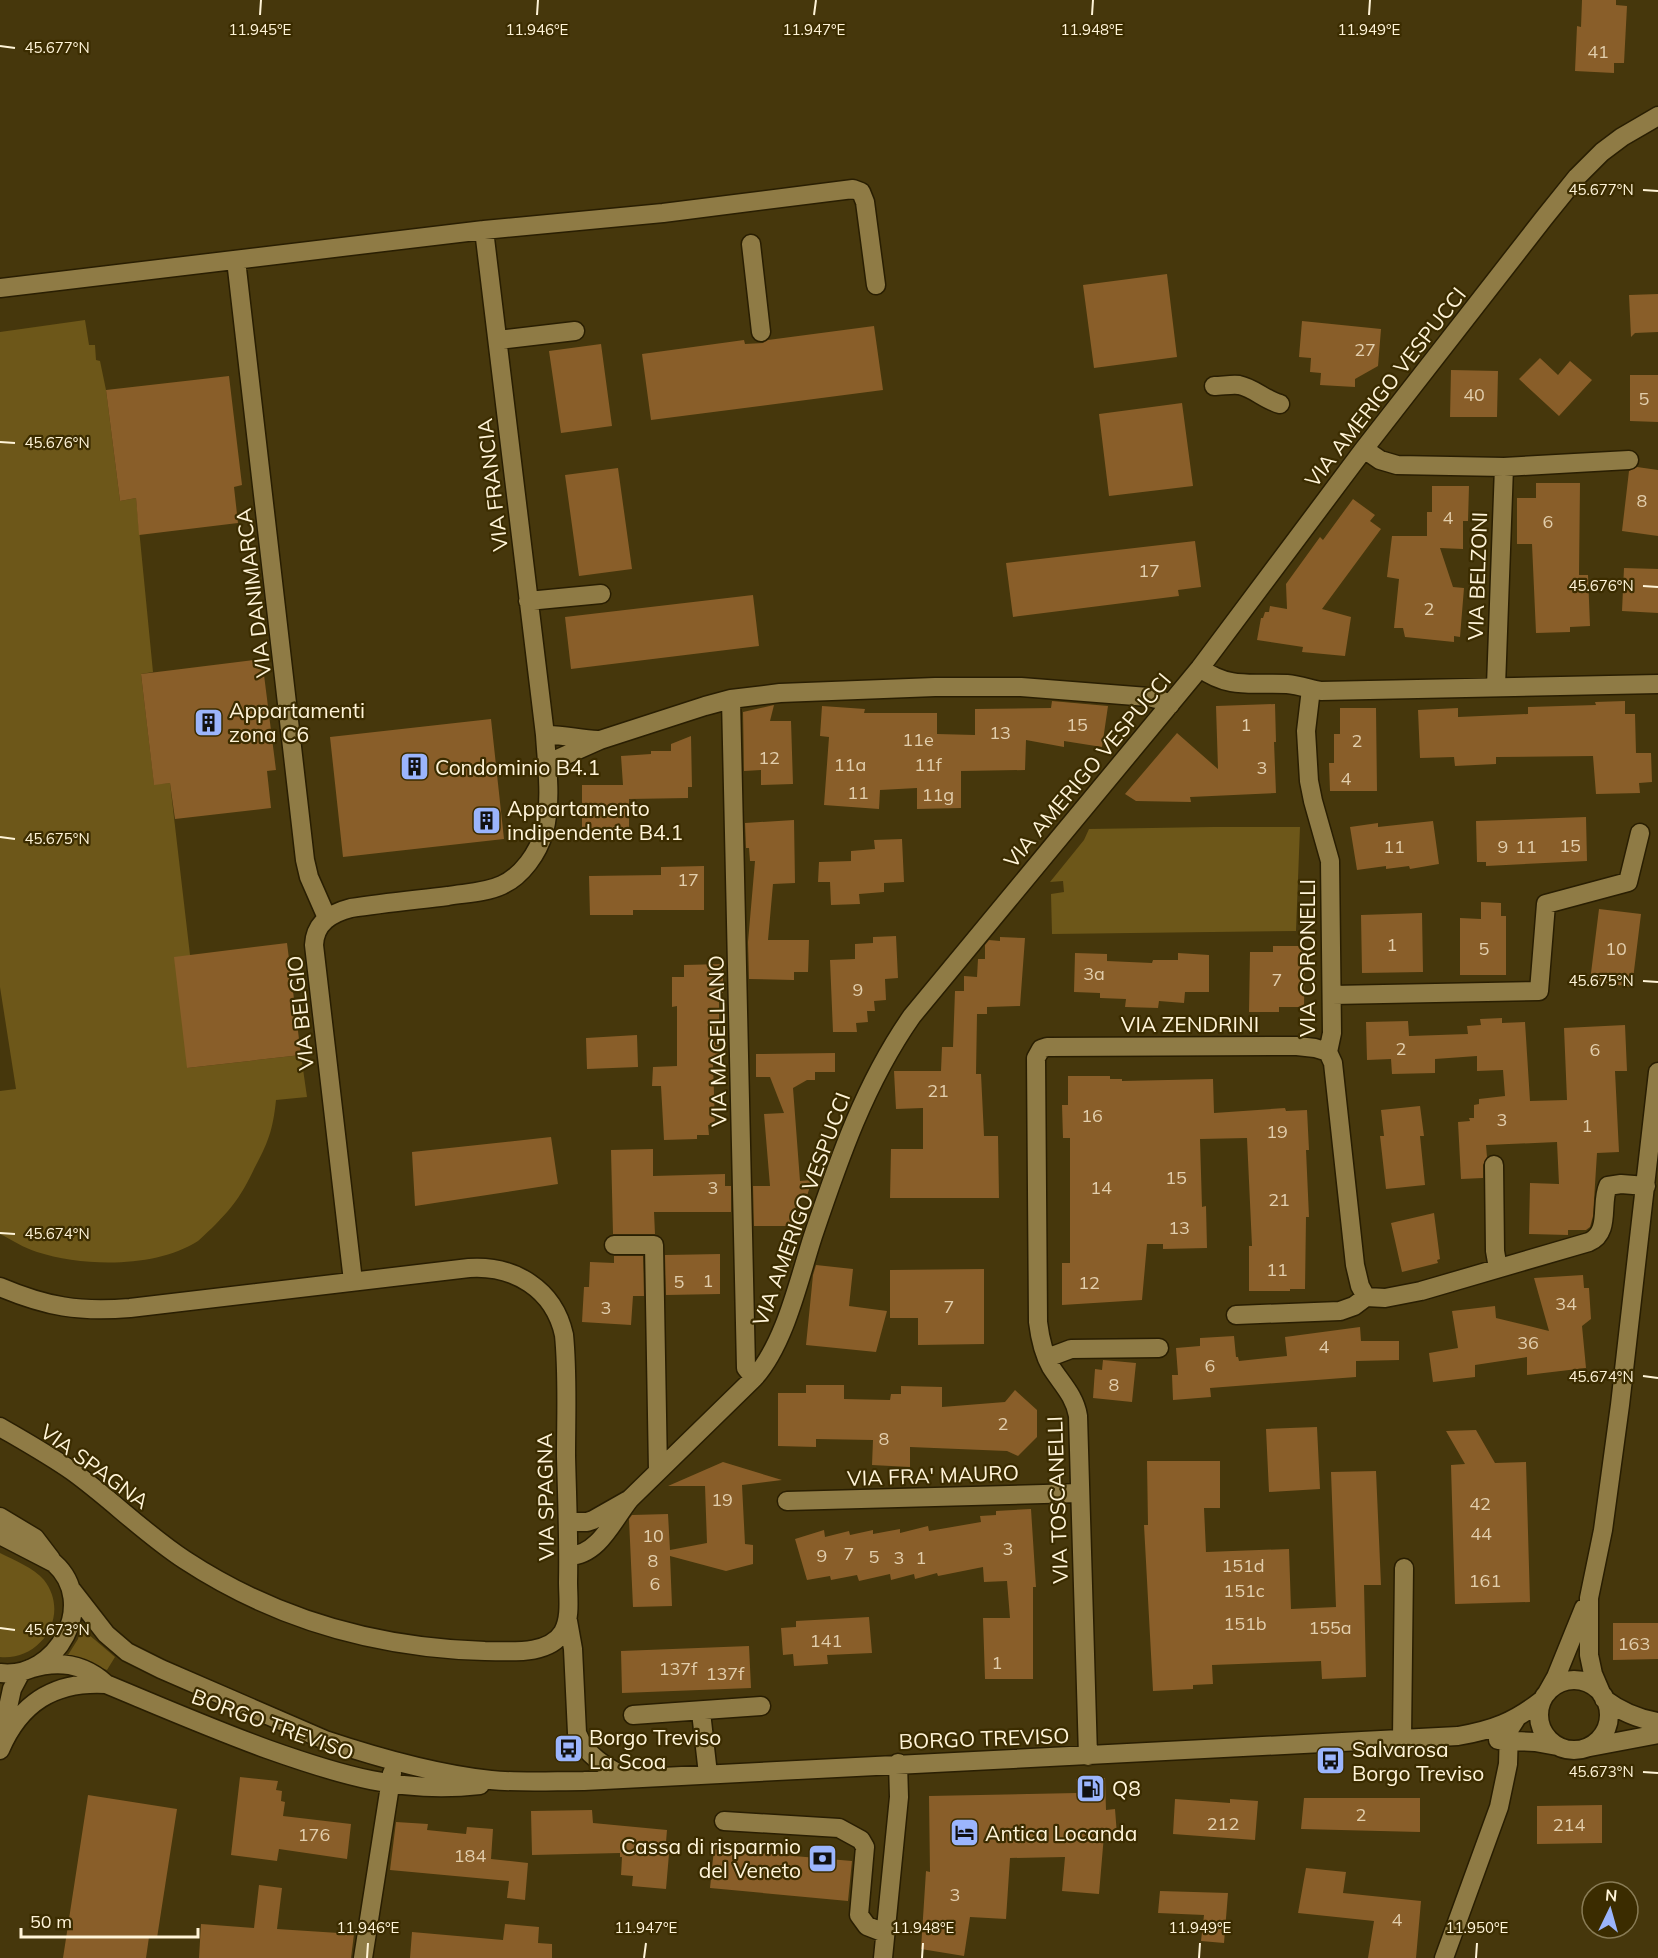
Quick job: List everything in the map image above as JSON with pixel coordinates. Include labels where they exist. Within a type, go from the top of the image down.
[{"type":"street","name":"VIA AMERIGO VESPUCCI","points":[[630,1499],[754,1378],[766,1363],[778,1341],[852,1126],[893,1044],[937,984],[1200,668],[1364,449],[1577,177],[1611,144],[1658,116]]},
{"type":"street","points":[[0,288],[484,230],[663,213],[853,189],[861,192],[865,202],[876,285]]},
{"type":"street","name":"VIA FRANCIA","points":[[484,230],[547,761]]},
{"type":"street","points":[[751,244],[761,332]]},
{"type":"street","name":"VIA DANIMARCA","points":[[236,260],[305,860],[309,877],[327,918]]},
{"type":"street","points":[[498,340],[575,331]]},
{"type":"street","points":[[1214,386],[1239,385],[1256,392],[1268,401],[1280,404]]},
{"type":"street","points":[[1364,449],[1377,458],[1396,465],[1504,467],[1629,460]]},
{"type":"street","name":"VIA BELZONI","points":[[1496,686],[1504,467]]},
{"type":"street","points":[[528,601],[601,594]]},
{"type":"street","points":[[1200,668],[1215,678],[1233,684],[1290,684],[1333,691],[1658,684]]},
{"type":"street","points":[[327,918],[334,913],[351,908],[479,892],[504,885],[525,867],[538,847],[543,833],[548,806],[547,761],[555,760],[600,740],[731,699],[801,691],[1021,687],[1148,697],[1161,699],[1170,705]]},
{"type":"street","name":"VIA CORONELLI","points":[[1311,689],[1306,731],[1307,762],[1313,801],[1330,861],[1332,1033],[1328,1052],[1333,1063],[1355,1265],[1360,1286],[1366,1297]]},
{"type":"street","name":"VIA MAGELLANO","points":[[731,699],[746,1368],[754,1378]]},
{"type":"street","points":[[545,735],[600,740]]},
{"type":"street","points":[[1332,995],[1539,991],[1546,904],[1628,882],[1640,833]]},
{"type":"street","name":"VIA BELGIO","points":[[327,918],[317,931],[314,945],[353,1281]]},
{"type":"street","name":"VIA ZENDRINI","points":[[1051,1047],[1297,1046],[1319,1048],[1328,1052]]},
{"type":"street","name":"VIA TOSCANELLI","points":[[1051,1047],[1041,1049],[1037,1054],[1035,1070],[1038,1322],[1040,1341],[1047,1358],[1077,1409],[1088,1756]]},
{"type":"street","points":[[1585,1748],[1602,1738],[1609,1715],[1588,1655],[1589,1598],[1606,1509],[1658,1072]]},
{"type":"street","points":[[1494,1165],[1495,1251],[1498,1268]]},
{"type":"street","points":[[1236,1315],[1340,1311],[1351,1308],[1366,1297],[1378,1299],[1399,1296],[1594,1240],[1601,1230],[1608,1186],[1621,1184],[1646,1186]]},
{"type":"street","points":[[614,1245],[654,1245],[658,1471]]},
{"type":"street","name":"VIA SPAGNA","points":[[0,1287],[46,1304],[99,1309],[469,1268],[489,1268],[522,1277],[547,1299],[562,1327],[565,1349],[568,1621],[559,1638],[553,1642],[535,1648],[505,1651],[466,1650],[400,1643],[318,1624],[259,1601],[185,1560],[72,1472],[0,1427]]},
{"type":"street","points":[[1047,1358],[1071,1349],[1158,1348]]},
{"type":"street","name":"VIA FRA' MAURO","points":[[787,1501],[1080,1493]]},
{"type":"street","points":[[568,1522],[593,1520],[630,1499]]},
{"type":"street","points":[[569,1556],[581,1555],[597,1543],[630,1499]]},
{"type":"street","points":[[0,1517],[35,1538],[54,1563]]},
{"type":"street","points":[[0,1535],[54,1563]]},
{"type":"street","name":"BORGO TREVISO","points":[[54,1563],[66,1575],[71,1589],[106,1634],[128,1652],[144,1661],[325,1740],[394,1761],[470,1776],[512,1781]]},
{"type":"street","points":[[1402,1738],[1411,1634],[1404,1568]]},
{"type":"street","points":[[0,1748],[12,1689],[25,1670],[47,1659],[65,1637],[73,1613],[74,1599],[71,1589]]},
{"type":"street","points":[[1589,1598],[1556,1677],[1544,1697],[1540,1708],[1541,1725],[1549,1739],[1564,1748],[1585,1748],[1658,1734]]},
{"type":"street","points":[[568,1621],[573,1649],[577,1733],[594,1758],[627,1778]]},
{"type":"street","name":"BORGO TREVISO","points":[[0,1672],[25,1670],[47,1664],[76,1666],[92,1673],[106,1684],[232,1736],[320,1768],[390,1785],[460,1786],[512,1781],[627,1778],[1458,1736],[1535,1742],[1564,1748]]},
{"type":"street","points":[[1544,1697],[1555,1686],[1566,1681],[1578,1680],[1589,1684],[1613,1706],[1634,1716],[1658,1722]]},
{"type":"street","points":[[0,1748],[18,1718],[41,1697],[77,1685],[106,1684]]},
{"type":"street","name":"BORGO TREVISO","points":[[1458,1736],[1482,1732],[1516,1719],[1544,1697]]},
{"type":"street","points":[[633,1715],[761,1706]]},
{"type":"street","points":[[701,1712],[708,1774]]},
{"type":"street","points":[[1444,1958],[1499,1807],[1508,1764],[1509,1730],[1516,1719]]},
{"type":"street","points":[[363,1958],[394,1761]]},
{"type":"street","points":[[883,1958],[899,1797],[898,1763]]},
{"type":"street","points":[[724,1821],[839,1828],[861,1840],[865,1847],[859,1915],[867,1926],[885,1933]]},
{"type":"shaded area","points":[[85,320],[89,345],[95,345],[96,360],[100,361],[106,390],[120,501],[136,498],[153,672],[141,674],[154,784],[170,783],[190,955],[187,1068],[301,1055],[307,1097],[276,1100],[269,1136],[245,1187],[226,1214],[198,1241],[162,1256],[119,1262],[56,1257],[32,1250],[0,1234],[0,1091],[16,1089],[0,987],[0,332]]},
{"type":"shaded area","points":[[1300,827],[1296,931],[1052,934],[1051,894],[1064,892],[1063,881],[1050,882],[1084,840],[1089,829]]},
{"type":"shaded area","points":[[0,1553],[24,1565],[44,1580],[52,1594],[54,1607],[53,1621],[48,1633],[28,1652],[15,1656],[0,1657]]},
{"type":"shaded area","points":[[81,1628],[115,1657],[107,1670],[68,1655],[78,1639]]},
{"type":"building","points":[[1582,0],[1616,0],[1616,5],[1627,6],[1624,63],[1614,63],[1614,73],[1575,71],[1577,26],[1581,27]]},
{"type":"building","points":[[1167,274],[1177,357],[1094,368],[1083,285]]},
{"type":"building","points":[[1658,294],[1658,332],[1635,333],[1631,337],[1629,295]]},
{"type":"building","points":[[1302,321],[1381,329],[1378,366],[1355,379],[1355,387],[1320,385],[1321,373],[1310,372],[1311,358],[1299,357]]},
{"type":"building","points":[[874,326],[883,390],[651,420],[642,354],[744,340],[745,344],[763,343],[768,340]]},
{"type":"building","points":[[601,344],[612,426],[561,433],[549,351]]},
{"type":"building","points":[[1540,358],[1558,375],[1570,361],[1592,380],[1559,416],[1519,379]]},
{"type":"building","points":[[1451,370],[1498,371],[1497,417],[1450,417]]},
{"type":"building","points":[[1630,375],[1658,375],[1658,422],[1630,421]]},
{"type":"building","points":[[229,376],[242,485],[234,487],[238,523],[139,535],[136,498],[120,501],[106,390]]},
{"type":"building","points":[[1182,403],[1193,486],[1109,496],[1099,414]]},
{"type":"building","points":[[1637,467],[1658,470],[1658,536],[1622,531],[1629,471]]},
{"type":"building","points":[[618,468],[632,569],[579,576],[565,475]]},
{"type":"building","points":[[1536,483],[1580,483],[1579,575],[1588,575],[1590,626],[1570,627],[1570,632],[1536,633],[1532,544],[1517,544],[1517,498],[1536,498]]},
{"type":"building","points":[[1432,486],[1469,486],[1468,521],[1463,521],[1463,549],[1440,548],[1453,587],[1464,588],[1460,637],[1454,636],[1454,642],[1405,637],[1403,628],[1394,628],[1399,579],[1387,577],[1392,536],[1427,536],[1427,512],[1432,512]]},
{"type":"building","points":[[1353,499],[1375,515],[1370,521],[1381,529],[1322,609],[1351,617],[1345,656],[1302,652],[1303,647],[1257,640],[1261,618],[1265,612],[1269,612],[1270,606],[1287,609],[1286,584],[1320,537],[1323,540]]},
{"type":"building","points":[[1195,541],[1201,587],[1178,590],[1179,596],[1013,617],[1006,563]]},
{"type":"building","points":[[1624,568],[1658,569],[1658,613],[1622,611]]},
{"type":"building","points":[[753,595],[759,646],[571,669],[565,617]]},
{"type":"building","name":"Appartamenti zona C6","points":[[262,659],[276,770],[267,771],[271,808],[175,819],[170,783],[154,785],[141,674]]},
{"type":"building","points":[[1052,701],[1108,706],[1102,747],[1064,741],[1064,747],[1026,740],[1025,770],[961,771],[961,808],[917,809],[917,788],[880,790],[879,809],[824,805],[829,737],[820,736],[822,706],[865,709],[864,713],[937,713],[937,734],[975,735],[975,709],[1051,708]]},
{"type":"building","points":[[1625,701],[1625,714],[1635,714],[1636,753],[1651,753],[1652,782],[1639,783],[1640,793],[1596,794],[1593,756],[1496,757],[1496,764],[1455,766],[1454,757],[1420,758],[1418,710],[1458,708],[1458,717],[1528,714],[1528,707],[1596,705],[1595,702]]},
{"type":"building","points":[[1275,704],[1276,793],[1190,797],[1191,802],[1136,801],[1125,794],[1177,733],[1218,769],[1216,706]]},
{"type":"building","points":[[774,705],[770,721],[791,721],[793,784],[761,785],[761,770],[744,771],[743,712]]},
{"type":"building","points":[[1340,708],[1376,708],[1377,791],[1330,791],[1329,763],[1334,763],[1334,734],[1340,734]]},
{"type":"building","name":"Condominio B4.1","points":[[491,719],[504,839],[343,857],[330,737]]},
{"type":"building","points":[[691,736],[692,787],[688,787],[688,798],[629,799],[629,828],[582,828],[582,785],[623,785],[621,756],[651,754],[651,751],[671,751],[671,744]]},
{"type":"building","points":[[1586,817],[1587,861],[1486,866],[1486,862],[1477,862],[1476,821]]},
{"type":"building","points":[[794,820],[795,883],[773,884],[768,940],[809,940],[808,972],[794,972],[794,980],[749,979],[748,942],[755,861],[750,861],[749,848],[746,848],[745,823]]},
{"type":"building","points":[[1433,821],[1439,864],[1410,869],[1409,866],[1386,869],[1386,866],[1357,870],[1350,827],[1378,823],[1378,827]]},
{"type":"building","points":[[902,839],[904,882],[884,883],[884,892],[859,894],[860,904],[831,905],[830,882],[818,882],[819,862],[851,861],[851,851],[875,849],[874,840]]},
{"type":"building","points":[[704,866],[704,910],[633,910],[633,915],[590,915],[589,876],[661,875],[661,867]]},
{"type":"building","points":[[1481,902],[1501,903],[1501,916],[1506,916],[1506,975],[1460,975],[1460,918],[1481,919]]},
{"type":"building","points":[[1599,909],[1641,914],[1632,987],[1590,981]]},
{"type":"building","points":[[1422,913],[1423,972],[1362,973],[1361,915]]},
{"type":"building","points":[[896,936],[898,978],[885,979],[886,1000],[874,1001],[875,1011],[867,1011],[868,1022],[856,1023],[857,1032],[833,1032],[830,960],[855,959],[855,944],[873,943],[873,937]]},
{"type":"building","points":[[1000,937],[1025,938],[1020,1006],[987,1007],[987,1014],[977,1014],[976,1074],[981,1074],[984,1136],[998,1136],[999,1198],[890,1198],[891,1149],[923,1149],[923,1108],[896,1109],[894,1071],[941,1071],[942,1047],[953,1047],[955,991],[964,991],[964,976],[977,977],[978,959],[985,959],[985,945],[989,940],[1000,941]]},
{"type":"building","points":[[287,943],[301,1055],[187,1068],[174,957]]},
{"type":"building","points":[[1273,946],[1305,946],[1304,1007],[1279,1007],[1279,1012],[1249,1012],[1250,952],[1273,952]]},
{"type":"building","points":[[1075,953],[1107,954],[1107,961],[1152,963],[1153,960],[1178,960],[1178,953],[1209,955],[1209,992],[1185,992],[1184,1003],[1159,1001],[1158,1008],[1125,1007],[1126,999],[1100,998],[1100,993],[1074,992]]},
{"type":"building","points":[[723,964],[723,993],[719,993],[719,1064],[713,1064],[715,1124],[708,1125],[709,1135],[697,1135],[697,1139],[664,1140],[661,1086],[652,1086],[653,1067],[677,1066],[677,1006],[672,1007],[672,977],[684,977],[684,965]]},
{"type":"building","points":[[1502,1018],[1502,1023],[1525,1022],[1530,1101],[1567,1100],[1564,1028],[1625,1025],[1627,1071],[1615,1071],[1619,1152],[1597,1153],[1593,1216],[1590,1227],[1586,1230],[1568,1230],[1568,1235],[1529,1234],[1530,1183],[1559,1184],[1557,1142],[1486,1145],[1487,1157],[1483,1165],[1483,1178],[1461,1179],[1458,1122],[1470,1121],[1469,1118],[1474,1118],[1474,1105],[1479,1104],[1479,1099],[1505,1096],[1503,1070],[1477,1071],[1477,1056],[1435,1059],[1435,1073],[1392,1074],[1391,1059],[1367,1060],[1366,1022],[1408,1021],[1409,1036],[1468,1034],[1467,1026],[1481,1025],[1480,1019]]},
{"type":"building","points":[[637,1035],[638,1067],[587,1069],[586,1038]]},
{"type":"building","points":[[835,1053],[835,1072],[815,1072],[815,1080],[807,1080],[793,1088],[800,1181],[812,1180],[806,1199],[796,1200],[795,1226],[754,1226],[753,1186],[770,1186],[764,1114],[784,1113],[770,1077],[756,1077],[756,1054]]},
{"type":"building","points":[[1068,1076],[1110,1076],[1110,1079],[1122,1079],[1122,1081],[1213,1079],[1214,1113],[1285,1108],[1286,1111],[1307,1110],[1309,1217],[1306,1217],[1305,1289],[1249,1291],[1249,1246],[1252,1246],[1247,1138],[1200,1139],[1202,1207],[1206,1206],[1207,1248],[1163,1249],[1163,1244],[1147,1244],[1142,1300],[1062,1305],[1062,1263],[1070,1263],[1070,1138],[1063,1138],[1062,1105],[1068,1105]]},
{"type":"building","points":[[1420,1106],[1424,1136],[1420,1136],[1425,1185],[1386,1189],[1380,1136],[1384,1136],[1381,1110]]},
{"type":"building","points":[[551,1137],[558,1184],[415,1206],[412,1152]]},
{"type":"building","points":[[653,1149],[653,1176],[725,1174],[725,1186],[731,1186],[731,1212],[654,1212],[655,1234],[613,1234],[611,1150]]},
{"type":"building","points":[[1434,1213],[1440,1259],[1437,1260],[1438,1263],[1402,1272],[1391,1223]]},
{"type":"building","points":[[720,1254],[720,1294],[666,1295],[665,1255]]},
{"type":"building","points":[[614,1256],[643,1256],[644,1296],[633,1296],[631,1325],[582,1322],[584,1287],[589,1287],[590,1262],[614,1263]]},
{"type":"building","points":[[816,1265],[853,1269],[849,1306],[887,1311],[876,1352],[806,1345]]},
{"type":"building","points":[[984,1269],[984,1344],[918,1345],[918,1318],[890,1318],[890,1270]]},
{"type":"building","points":[[1583,1275],[1584,1288],[1589,1288],[1591,1319],[1582,1326],[1586,1368],[1527,1375],[1527,1357],[1475,1365],[1475,1377],[1433,1382],[1429,1353],[1458,1348],[1452,1311],[1495,1306],[1496,1318],[1549,1331],[1534,1278]]},
{"type":"building","points":[[1360,1327],[1361,1341],[1399,1341],[1399,1360],[1356,1361],[1356,1377],[1210,1388],[1211,1397],[1173,1400],[1172,1375],[1178,1375],[1176,1348],[1200,1346],[1200,1338],[1234,1336],[1236,1357],[1239,1361],[1287,1356],[1285,1337]]},
{"type":"building","points":[[1103,1360],[1136,1363],[1132,1402],[1093,1398],[1095,1369],[1102,1370]]},
{"type":"building","points":[[806,1385],[844,1385],[844,1399],[890,1400],[891,1394],[901,1394],[901,1386],[942,1387],[942,1407],[1005,1402],[1015,1390],[1037,1410],[1037,1437],[1018,1456],[1007,1451],[910,1447],[910,1467],[872,1465],[873,1440],[816,1439],[816,1447],[778,1446],[778,1393],[806,1393]]},
{"type":"building","points":[[1317,1427],[1320,1489],[1269,1492],[1266,1429]]},
{"type":"building","points":[[1476,1430],[1495,1463],[1526,1462],[1530,1602],[1455,1604],[1451,1465],[1465,1464],[1446,1431]]},
{"type":"building","points":[[1147,1461],[1220,1461],[1220,1508],[1204,1508],[1206,1552],[1289,1549],[1291,1609],[1336,1607],[1331,1472],[1376,1471],[1381,1585],[1364,1585],[1366,1677],[1322,1679],[1321,1661],[1212,1665],[1213,1684],[1193,1685],[1193,1689],[1153,1691],[1144,1525],[1148,1525]]},
{"type":"building","points":[[723,1462],[782,1480],[742,1485],[745,1544],[753,1545],[753,1564],[726,1571],[670,1556],[672,1606],[633,1607],[629,1519],[632,1515],[668,1514],[670,1550],[707,1543],[705,1486],[668,1486]]},
{"type":"building","points":[[1031,1509],[1036,1587],[1033,1587],[1033,1679],[985,1679],[983,1618],[1010,1618],[1007,1581],[984,1582],[983,1567],[938,1576],[937,1573],[915,1579],[914,1574],[891,1580],[890,1574],[859,1581],[857,1575],[831,1580],[830,1576],[807,1580],[795,1539],[824,1530],[825,1537],[849,1531],[850,1535],[873,1530],[873,1534],[900,1529],[900,1533],[928,1526],[929,1531],[981,1522],[980,1516],[996,1515],[996,1511]]},
{"type":"building","points":[[869,1617],[872,1653],[827,1655],[828,1664],[794,1666],[793,1654],[783,1655],[781,1628],[796,1627],[796,1621]]},
{"type":"building","points":[[1613,1623],[1658,1623],[1658,1659],[1613,1660]]},
{"type":"building","points":[[749,1646],[751,1688],[622,1693],[621,1651]]},
{"type":"building","points":[[240,1777],[278,1781],[276,1790],[282,1791],[281,1801],[285,1802],[283,1816],[351,1824],[347,1859],[279,1849],[277,1861],[231,1855]]},
{"type":"building","points":[[1105,1778],[1106,1810],[1115,1809],[1117,1835],[1104,1835],[1099,1894],[1062,1891],[1065,1857],[1010,1858],[1006,1919],[970,1917],[964,1956],[921,1949],[926,1871],[930,1872],[929,1796],[1077,1793],[1076,1779]]},
{"type":"building","points":[[88,1795],[177,1809],[157,1938],[149,1937],[146,1958],[63,1958]]},
{"type":"building","points":[[1304,1798],[1420,1798],[1420,1832],[1301,1829]]},
{"type":"building","points":[[1175,1799],[1230,1803],[1230,1799],[1258,1801],[1255,1840],[1173,1834]]},
{"type":"building","points":[[1602,1805],[1602,1843],[1537,1844],[1537,1806]]},
{"type":"building","points":[[592,1810],[593,1823],[667,1830],[666,1842],[670,1842],[666,1889],[632,1886],[633,1876],[621,1875],[622,1857],[620,1853],[532,1855],[531,1811]]},
{"type":"building","points":[[396,1822],[428,1824],[427,1830],[466,1834],[467,1827],[493,1829],[491,1859],[528,1863],[525,1900],[507,1898],[509,1881],[390,1870]]},
{"type":"building","points":[[714,1849],[852,1861],[848,1901],[710,1888]]},
{"type":"building","points":[[1306,1868],[1346,1872],[1343,1893],[1421,1901],[1416,1958],[1368,1958],[1374,1921],[1298,1913]]},
{"type":"building","points":[[259,1885],[282,1888],[277,1929],[354,1934],[351,1958],[199,1958],[201,1924],[254,1928]]},
{"type":"building","points":[[1160,1891],[1228,1893],[1224,1943],[1201,1941],[1204,1915],[1158,1913]]},
{"type":"building","points":[[505,1924],[539,1927],[538,1943],[552,1944],[552,1958],[410,1958],[412,1932],[503,1940]]},
{"type":"place","name":"Appartamenti zona C6","points":[[208,722]]},
{"type":"place","name":"Condominio B4.1","points":[[414,767]]},
{"type":"place","name":"Appartamento indipendente B4.1","points":[[486,820]]},
{"type":"place","name":"Borgo Treviso La Scoa","points":[[568,1749]]},
{"type":"place","name":"Salvarosa Borgo Treviso","points":[[1331,1761]]},
{"type":"place","name":"Q8","points":[[1091,1788]]},
{"type":"place","name":"Antica Locanda","points":[[964,1833]]},
{"type":"place","name":"Cassa di risparmio del Veneto","points":[[822,1858]]}]
